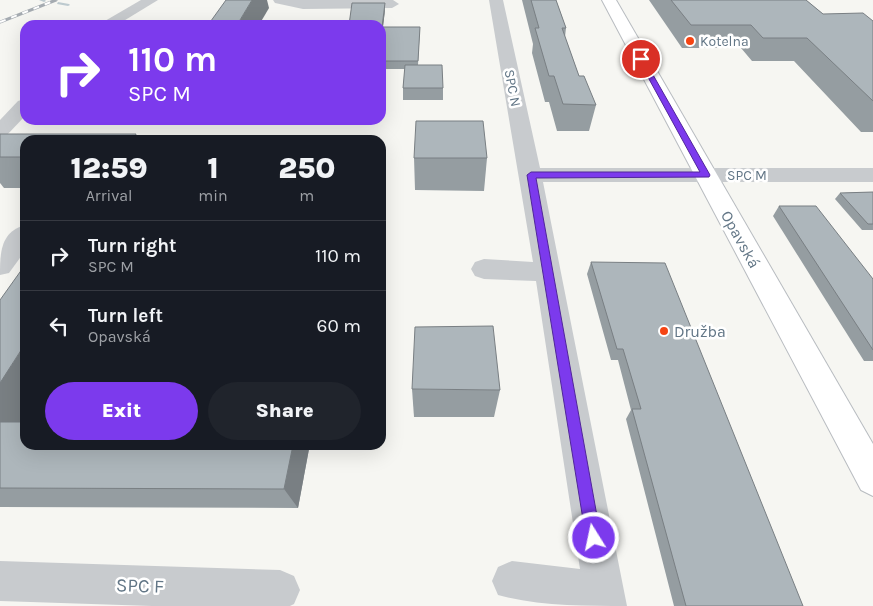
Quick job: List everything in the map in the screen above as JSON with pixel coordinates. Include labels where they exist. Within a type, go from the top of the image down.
[{"type":"main road","name":"Opavská","points":[[609,0],[873,478]]},
{"type":"street","points":[[115,20],[151,0]]},
{"type":"street","points":[[280,0],[303,5],[392,4]]},
{"type":"street","name":"SPC N","points":[[496,0],[531,175],[603,591]]},
{"type":"street","points":[[3,141],[20,113]]},
{"type":"street","name":"SPC M","points":[[531,175],[873,175]]},
{"type":"street","points":[[0,266],[20,240]]},
{"type":"street","points":[[484,269],[548,272]]},
{"type":"street","name":"SPC F","points":[[0,581],[280,590]]},
{"type":"street","points":[[512,581],[603,591]]},
{"type":"building","points":[[226,0],[252,0],[240,20],[212,20]]},
{"type":"building","points":[[531,0],[556,0],[566,28],[562,28],[579,76],[584,76],[596,105],[563,104],[554,76],[549,76],[535,28],[539,28]]},
{"type":"building","points":[[671,0],[806,0],[823,14],[863,13],[873,21],[873,101],[807,38],[763,38],[751,25],[691,25]]},
{"type":"building","points":[[352,3],[385,3],[383,20],[350,20]]},
{"type":"building","points":[[386,27],[420,27],[418,61],[386,61]]},
{"type":"building","points":[[405,65],[442,65],[443,88],[403,88]]},
{"type":"building","points":[[416,121],[483,121],[487,158],[414,158]]},
{"type":"building","points":[[0,134],[136,134],[20,135],[20,157],[0,157]]},
{"type":"building","points":[[873,192],[873,224],[868,224],[840,193]]},
{"type":"building","points":[[779,206],[816,206],[873,279],[873,350]]},
{"type":"building","points":[[591,262],[665,263],[803,606],[686,606],[632,409],[641,409],[623,349],[617,349]]},
{"type":"building","points":[[20,272],[20,352],[0,383],[0,300]]},
{"type":"building","points":[[493,326],[500,390],[412,389],[415,327]]},
{"type":"building","points":[[0,422],[20,422],[20,450],[292,450],[284,489],[0,488]]},
{"type":"waterway","points":[[58,3],[68,5]]},
{"type":"railway","points":[[0,22],[56,0]]},
{"type":"place","name":"Kotelna","points":[[690,41]]},
{"type":"place","name":"Družba","points":[[664,331]]},
{"type":"route","points":[[594,538],[531,175],[706,175],[641,59]]}]
